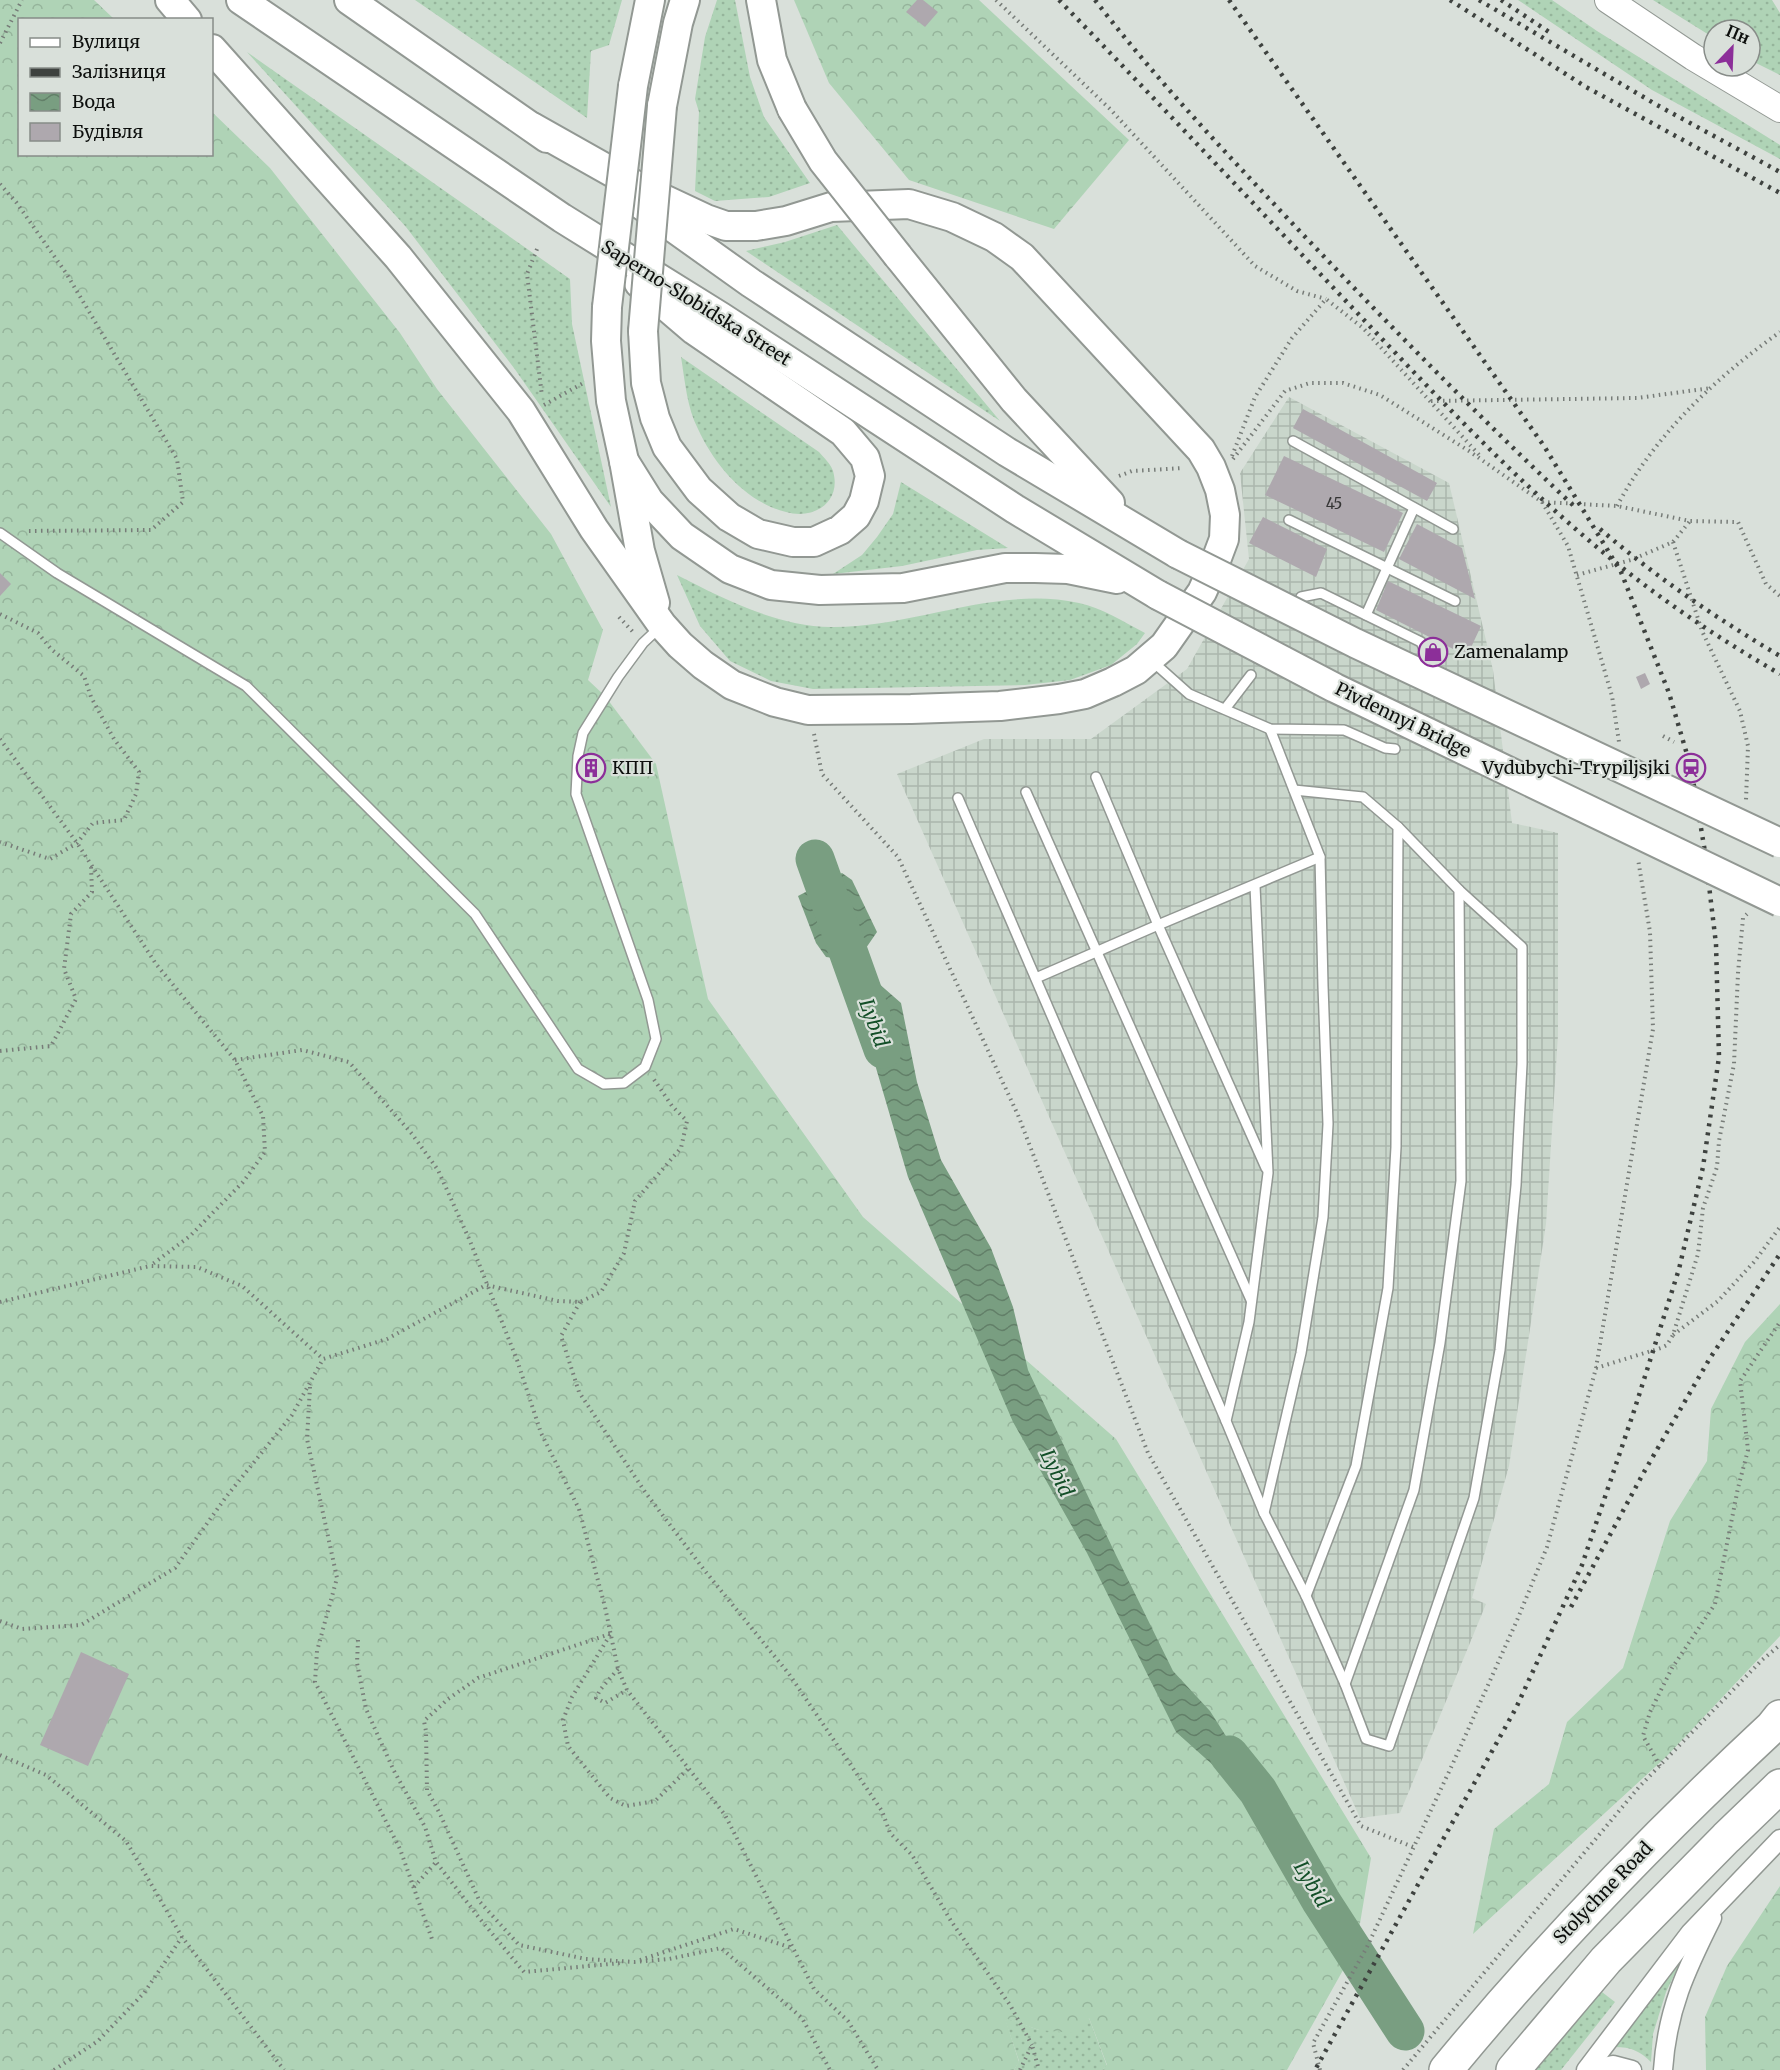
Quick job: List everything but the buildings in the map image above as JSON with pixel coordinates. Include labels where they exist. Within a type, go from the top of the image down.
[{"type":"highway","name":"Stolychne Road","points":[[1446,2070],[1541,1957],[1684,1809],[1777,1721]]},
{"type":"highway","points":[[1513,2070],[1605,1960],[1780,1786]]},
{"type":"main road","points":[[170,0],[185,18]]},
{"type":"main road","name":"Saperno-Slobidska Street","points":[[241,0],[562,218],[721,317],[1015,509],[1148,590]]},
{"type":"main road","points":[[349,0],[752,283],[1007,452],[1139,532],[1355,643],[1780,843]]},
{"type":"main road","points":[[650,0],[633,86],[607,307],[606,341],[611,401],[640,551],[662,625]]},
{"type":"main road","points":[[562,218],[694,330],[843,432],[865,458],[870,476],[864,501],[856,516],[840,530],[814,542],[793,542],[758,534],[729,517],[699,490],[667,447],[655,418],[646,383],[643,331],[662,106],[678,23],[685,0]]},
{"type":"main road","points":[[761,0],[772,60],[792,109],[824,161],[1014,400],[1139,532]]},
{"type":"main road","points":[[213,49],[398,257],[521,411],[594,529],[662,625],[703,665],[732,685],[775,702],[808,710],[1000,706],[1085,694],[1136,670],[1164,646],[1202,592],[1224,538],[1225,515],[1220,490],[1201,450],[1022,257],[994,237],[952,217],[909,204],[831,207],[786,221],[756,226],[726,226],[642,189],[532,127]]},
{"type":"main road","points":[[624,461],[649,501],[682,536]]},
{"type":"main road","points":[[640,551],[648,531],[660,526],[682,536],[730,569],[771,585],[820,590],[903,588],[1015,568],[1068,568],[1148,590]]},
{"type":"main road","name":"Pivdennyi Bridge","points":[[1148,590],[1335,688],[1780,902]]},
{"type":"street","points":[[1608,0],[1693,57],[1780,109]]},
{"type":"street","points":[[1586,2070],[1690,1933],[1780,1839]]},
{"type":"street","points":[[1663,2070],[1665,2041],[1673,2005],[1687,1967],[1723,1898]]},
{"type":"street","points":[[1592,2070],[1613,2066],[1632,2070]]},
{"type":"lane","points":[[1293,441],[1453,529]]},
{"type":"lane","points":[[1366,615],[1414,508]]},
{"type":"lane","points":[[1289,520],[1455,601]]},
{"type":"lane","points":[[0,533],[57,573],[246,686],[475,914],[578,1069],[604,1084],[624,1083],[645,1067],[656,1039],[648,1000],[576,794],[578,756],[583,733],[605,696],[643,643],[662,625]]},
{"type":"lane","points":[[1301,597],[1321,593],[1421,642],[1430,663]]},
{"type":"lane","points":[[1150,660],[1190,694],[1270,729],[1344,730],[1385,748],[1395,749]]},
{"type":"lane","points":[[1226,709],[1251,675]]},
{"type":"lane","points":[[1264,1513],[1301,1353],[1323,1217],[1328,1124],[1320,857],[1270,729]]},
{"type":"lane","points":[[1096,777],[1158,925],[1268,1173]]},
{"type":"lane","points":[[957,798],[1264,1513],[1306,1596],[1366,1738],[1389,1746],[1474,1498],[1500,1350],[1516,1185],[1522,1065],[1522,947],[1459,890],[1398,827],[1363,797],[1294,790]]},
{"type":"lane","points":[[1026,792],[1252,1302]]},
{"type":"lane","points":[[1306,1596],[1356,1466],[1388,1288],[1396,1147],[1398,827]]},
{"type":"lane","points":[[1036,978],[1320,857]]},
{"type":"lane","points":[[1226,1421],[1249,1322],[1268,1173],[1255,886]]},
{"type":"lane","points":[[1345,1684],[1414,1491],[1440,1343],[1461,1181],[1459,890]]},
{"type":"path","points":[[0,43],[22,0]]},
{"type":"path","points":[[996,0],[1110,109],[1255,266],[1297,291],[1326,299],[1363,328],[1487,464]]},
{"type":"path","points":[[0,184],[16,202],[66,273],[177,459],[183,502],[151,530],[23,531]]},
{"type":"path","points":[[537,249],[527,274],[543,405],[588,380]]},
{"type":"path","points":[[1326,299],[1292,338],[1255,397],[1229,465],[1285,391],[1310,383],[1343,383],[1380,395],[1542,502],[1568,546],[1612,696],[1619,744]]},
{"type":"path","points":[[1617,506],[1633,477],[1688,408],[1752,352],[1780,332]]},
{"type":"path","points":[[1431,401],[1637,398],[1711,388]]},
{"type":"path","points":[[1119,476],[1132,471],[1189,467]]},
{"type":"path","points":[[1542,502],[1617,506],[1690,521],[1738,522],[1766,584],[1780,596]]},
{"type":"path","points":[[1577,575],[1631,560],[1673,542],[1690,521]]},
{"type":"path","points":[[1673,542],[1702,631],[1740,711],[1748,746],[1746,807]]},
{"type":"path","points":[[0,614],[38,633],[51,649],[84,676],[91,697],[114,739],[139,772],[136,794],[124,820],[93,823],[76,843],[50,859],[0,842]]},
{"type":"path","points":[[808,710],[822,774],[898,857],[1018,1114],[1148,1453],[1360,1826],[1413,1847]]},
{"type":"path","points":[[1663,736],[1674,742]]},
{"type":"path","points":[[0,739],[92,865],[156,964],[235,1060],[263,1116],[265,1152],[243,1182],[190,1236],[150,1266]]},
{"type":"path","points":[[1320,2070],[1313,2043],[1367,1947],[1518,1618],[1547,1547],[1596,1368],[1653,1029],[1650,932],[1637,850]]},
{"type":"path","points":[[0,1051],[51,1046],[76,999],[64,969],[71,914],[92,891],[92,865]]},
{"type":"path","points":[[1596,1368],[1661,1348],[1667,1345],[1673,1335],[1698,1254],[1703,1208],[1717,1167],[1719,1141],[1734,1064],[1743,910]]},
{"type":"path","points":[[1743,922],[1743,918],[1751,910]]},
{"type":"path","points":[[235,1060],[302,1050],[349,1062],[412,1134],[438,1170],[470,1241],[517,1360],[541,1433],[579,1509],[605,1607],[618,1669],[627,1690],[724,1815],[814,1989],[848,2021],[878,2070]]},
{"type":"path","points":[[0,1621],[22,1629],[81,1625],[175,1568],[226,1497],[292,1415],[323,1359],[387,1339],[486,1285],[558,1301],[580,1302],[601,1292],[624,1253],[635,1201],[681,1148],[687,1121],[672,1106],[645,1067]]},
{"type":"path","points":[[1673,1335],[1718,1301],[1754,1262],[1780,1227]]},
{"type":"path","points":[[0,1302],[150,1266],[197,1267],[242,1286],[323,1359]]},
{"type":"path","points":[[580,1302],[561,1336],[579,1392],[645,1492],[705,1571],[789,1674],[882,1811],[890,1833],[912,1855],[951,1921],[1010,2005],[1032,2045],[1039,2070]]},
{"type":"path","points":[[1660,1766],[1642,1736],[1650,1712],[1672,1668],[1715,1604],[1738,1488],[1748,1450],[1740,1381],[1780,1322]]},
{"type":"path","points":[[310,1386],[307,1439],[337,1578],[317,1651],[315,1682],[400,1849],[433,1942]]},
{"type":"path","points":[[610,1634],[478,1678],[448,1699],[423,1721],[426,1731],[427,1790],[480,1902],[519,1945],[586,1959],[634,1962],[734,1929],[793,1949]]},
{"type":"path","points":[[610,1634],[581,1681],[563,1720],[568,1746],[610,1798],[626,1806],[655,1800],[689,1768]]},
{"type":"path","points":[[358,1640],[357,1663],[366,1708],[394,1771],[425,1827],[436,1862],[524,1972],[669,1959],[721,1948],[802,2018],[830,2070]]},
{"type":"path","points":[[1403,2070],[1639,1787],[1762,1660],[1780,1646]]},
{"type":"path","points":[[618,1669],[596,1698],[605,1703],[627,1690]]},
{"type":"path","points":[[0,1755],[46,1775],[126,1841],[182,1937],[284,2070]]},
{"type":"path","points":[[414,1887],[436,1862]]},
{"type":"path","points":[[54,2070],[98,2042],[144,1993],[182,1937]]},
{"type":"path","points":[[1020,2070],[1032,2045]]},
{"type":"shaded area","points":[[1289,397],[1449,483],[1493,670],[1512,823],[1558,833],[1558,1035],[1546,1224],[1509,1466],[1472,1598],[1486,1604],[1400,1813],[1360,1818],[897,774],[984,739],[1091,739],[1187,669],[1249,559],[1240,473]]},
{"type":"green space","points":[[0,0],[94,0],[113,18],[18,18],[18,156],[213,156],[213,113],[270,168],[400,333],[437,389],[551,534],[603,630],[588,680],[605,696],[656,764],[708,999],[863,1217],[1116,1439],[1371,1858],[1356,1947],[1287,2070],[1102,2070],[1107,2065],[1089,2018],[1073,2033],[1039,2030],[1005,2018],[1019,2062],[1014,2070],[0,2070]]},
{"type":"green space","points":[[415,0],[622,0],[609,45],[591,51],[587,118]]},
{"type":"green space","points":[[717,0],[735,0],[750,77],[764,117],[810,183],[769,197],[715,201],[695,191],[699,112],[695,99],[705,37]]},
{"type":"green space","points":[[794,0],[979,0],[1129,140],[1054,229],[909,180],[829,83]]},
{"type":"green space","points":[[1518,0],[1552,0],[1597,31],[1780,145],[1780,159],[1652,90]]},
{"type":"green space","points":[[1653,0],[1772,0],[1780,13],[1780,75],[1762,66],[1762,18],[1702,18],[1702,31]]},
{"type":"green space","points":[[247,52],[570,279],[572,324],[611,507],[514,368],[406,227]]},
{"type":"green space","points":[[837,225],[1000,421],[746,251],[785,242]]},
{"type":"green space","points":[[681,357],[819,452],[832,468],[835,482],[829,500],[823,506],[816,511],[806,513],[786,512],[758,500],[733,481],[713,456],[694,421]]},
{"type":"green space","points":[[901,482],[1008,548],[977,550],[902,566],[833,574],[862,555],[877,537],[893,514]]},
{"type":"green space","points":[[677,575],[751,610],[790,622],[811,625],[862,626],[986,603],[1017,599],[1048,599],[1096,608],[1145,633],[1137,644],[1111,665],[1070,680],[1025,685],[813,689],[771,681],[730,661],[700,626]]},
{"type":"green space","points":[[1780,1304],[1780,1636],[1667,1756],[1473,1934],[1494,1829],[1549,1784],[1567,1722],[1623,1668],[1670,1521],[1707,1461],[1711,1409],[1745,1342]]},
{"type":"green space","points":[[1780,1886],[1780,2070],[1706,2070],[1705,2017],[1727,1966]]},
{"type":"green space","points":[[1688,1946],[1666,1992],[1653,2034],[1651,2062],[1635,2050],[1615,2047]]},
{"type":"green space","points":[[1598,1989],[1615,2002],[1561,2070],[1535,2070]]},
{"type":"green space","points":[[1004,2017],[1039,2030],[1089,2018],[1107,2066],[1102,2070],[1014,2070],[1019,2061]]},
{"type":"water","points":[[842,873],[852,880],[877,932],[866,948],[841,959],[826,957],[816,943],[798,896]]},
{"type":"water","points":[[877,982],[901,1003],[917,1082],[941,1160],[991,1248],[1013,1307],[1028,1370],[1114,1551],[1173,1671],[1210,1711],[1240,1758],[1268,1795],[1252,1800],[1176,1732],[1087,1553],[1013,1422],[908,1177],[859,1010]]},
{"type":"waterway","name":"Lybid","points":[[815,859],[883,1049]]},
{"type":"waterway","name":"Lybid","points":[[1229,1755],[1258,1791],[1321,1901],[1405,2031]]},
{"type":"railway","points":[[1059,0],[1442,401],[1509,468],[1579,532],[1655,593],[1716,635],[1780,674]]},
{"type":"railway","points":[[1095,0],[1165,86],[1291,222],[1432,367],[1577,509]]},
{"type":"railway","points":[[1229,0],[1544,446],[1621,572],[1669,693],[1691,768],[1705,852],[1716,944],[1719,1057],[1703,1167],[1679,1269],[1582,1565],[1516,1708],[1315,2070]]},
{"type":"railway","points":[[1450,0],[1586,87],[1780,193]]},
{"type":"railway","points":[[1479,0],[1657,105],[1780,172]]},
{"type":"railway","points":[[1501,0],[1552,34]]},
{"type":"railway","points":[[1600,529],[1687,596],[1780,656]]},
{"type":"railway","points":[[1571,1607],[1644,1472],[1710,1358],[1780,1254]]},
{"type":"place","name":"Zamenalamp","points":[[1433,652]]},
{"type":"place","name":"КПП","points":[[591,768]]},
{"type":"place","name":"Vydubychi-Trypiljsjki","points":[[1691,768]]}]
